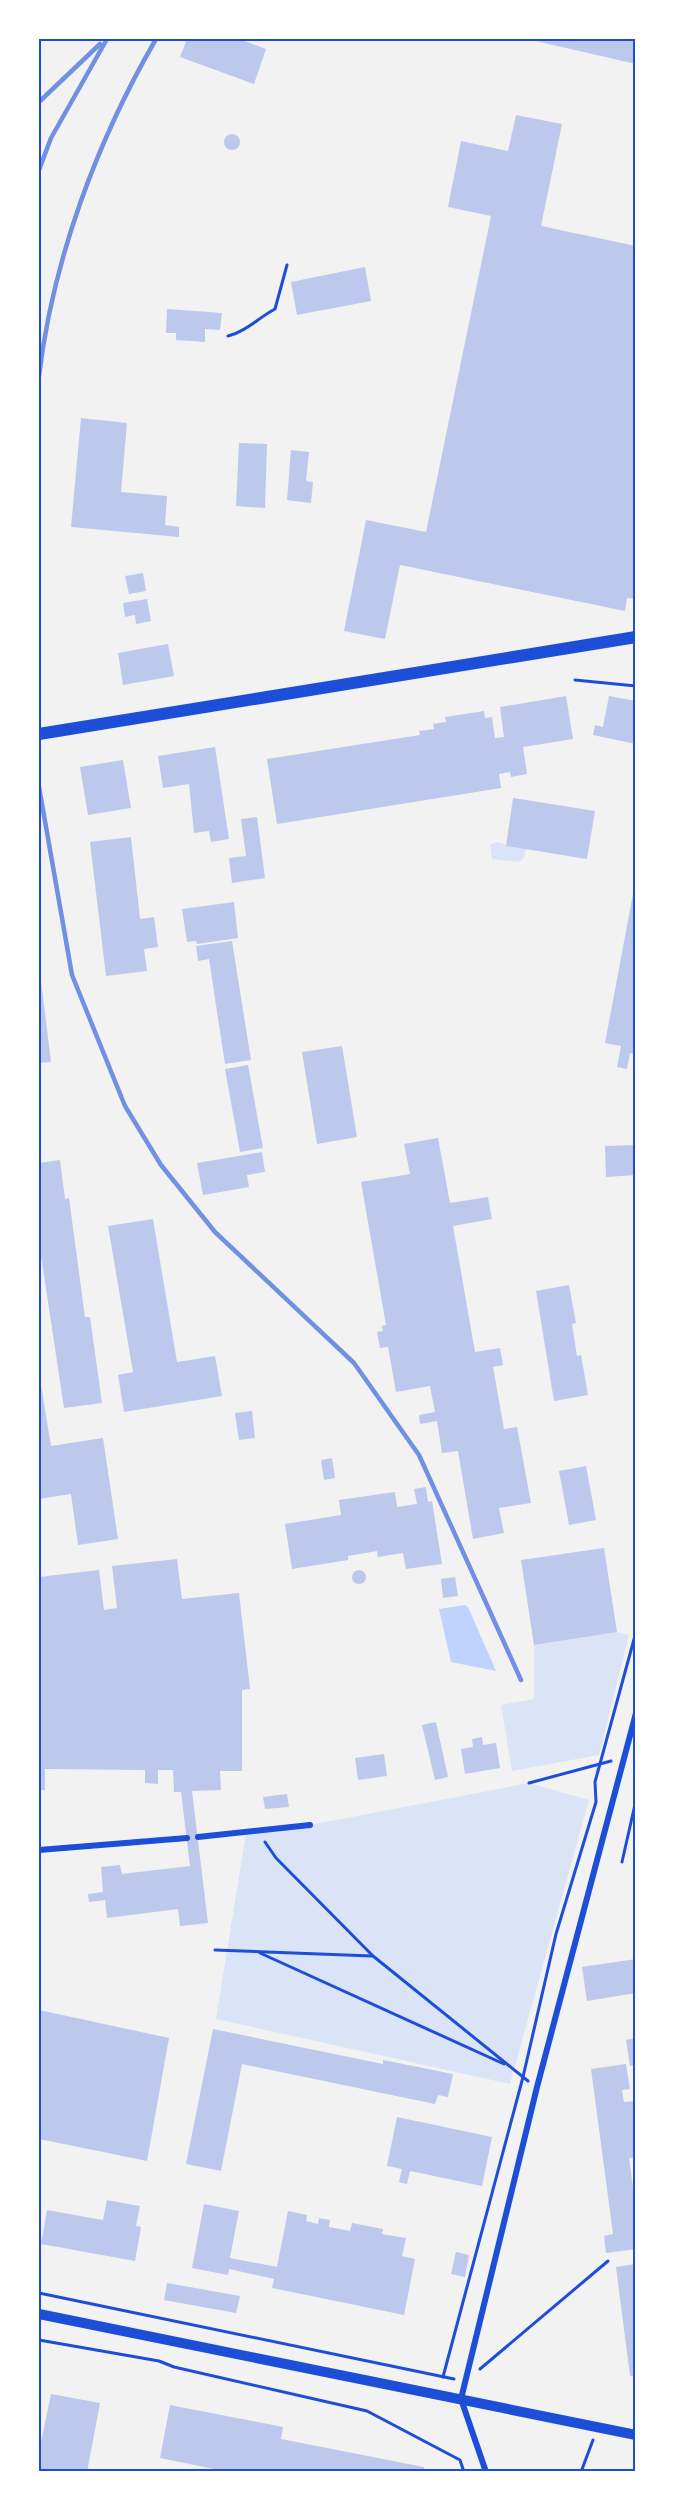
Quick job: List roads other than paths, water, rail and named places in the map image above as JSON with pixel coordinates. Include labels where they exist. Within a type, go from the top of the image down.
[{"type":"main road","points":[[39,734],[636,637]]},
{"type":"main road","points":[[39,2314],[636,2435]]},
{"type":"street","points":[[486,2472],[461,2399],[537,2087],[636,1713]]},
{"type":"street","points":[[198,1837],[310,1825]]},
{"type":"street","points":[[39,1850],[187,1838]]},
{"type":"water","points":[[465,1605],[468,1607],[496,1671],[451,1662],[439,1609]]},
{"type":"railway","points":[[39,170],[51,138],[107,39]]},
{"type":"railway","points":[[39,376],[55,288],[81,202],[115,118],[156,39]]},
{"type":"railway","points":[[39,102],[100,44]]},
{"type":"railway","points":[[39,787],[72,975],[125,1106],[161,1165],[215,1232],[354,1363],[419,1455],[521,1680]]}]
